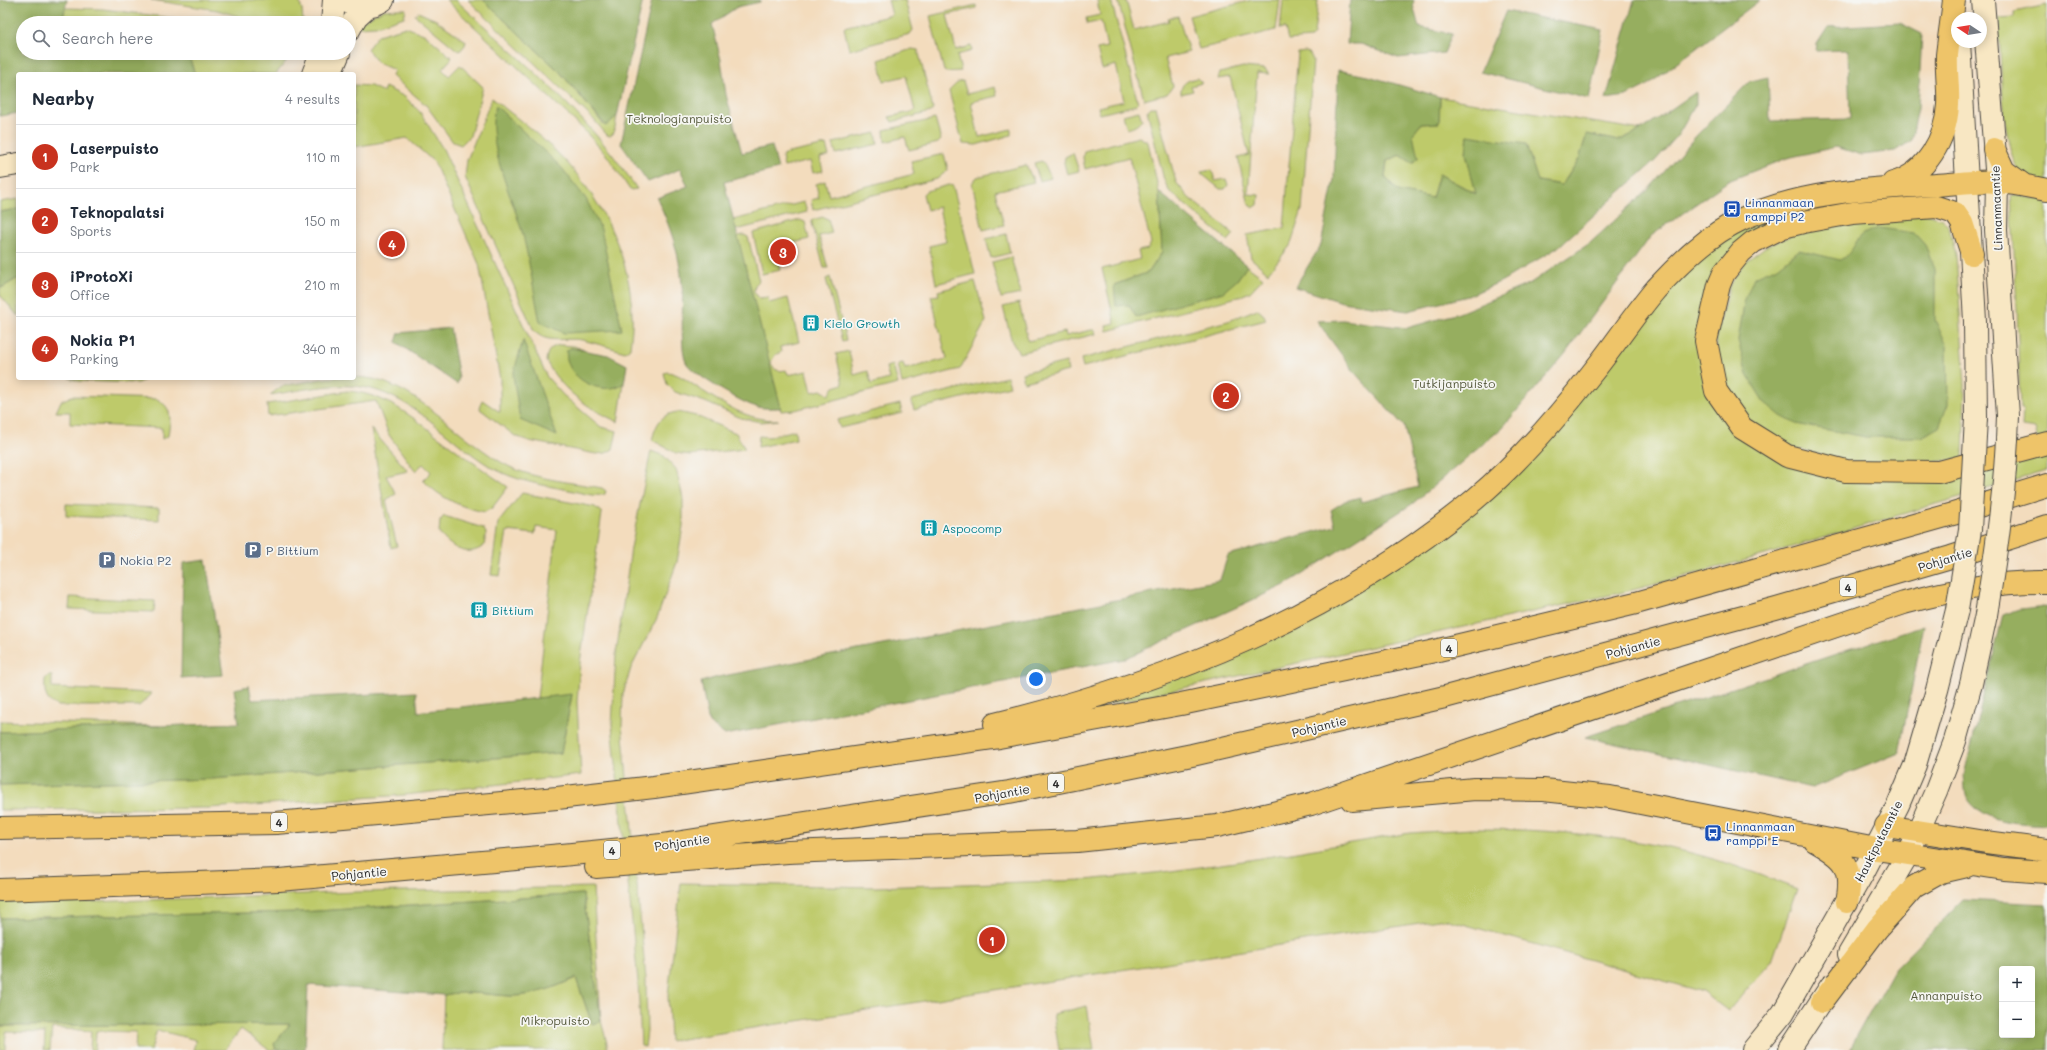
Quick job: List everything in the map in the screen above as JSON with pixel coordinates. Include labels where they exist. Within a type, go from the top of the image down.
[{"type":"highway","points":[[1865,190],[1901,180],[1919,170],[1934,150],[1945,124],[1948,105],[1947,56],[1954,0]]},
{"type":"highway","points":[[1994,149],[2004,170],[2026,187]]},
{"type":"highway","points":[[840,761],[1066,706],[1184,666],[1268,630],[1339,594],[1408,551],[1475,499],[1507,470],[1569,402],[1656,290],[1708,241],[1739,220],[1768,208],[1817,196],[1865,190],[1996,182],[2047,190]]},
{"type":"highway","points":[[1972,254],[1962,223],[1955,213],[1936,206],[1853,213],[1803,222],[1783,227],[1753,242],[1741,252],[1724,273],[1718,285],[1706,341],[1716,391],[1742,428],[1787,456],[1846,471],[1939,472],[2047,443]]},
{"type":"highway","name":"4","points":[[0,828],[276,823],[557,798],[654,787],[999,737],[1181,704],[1430,652],[1673,593],[1953,514],[2047,485]]},
{"type":"highway","name":"Pohjantie","points":[[0,890],[279,880],[563,863],[663,853],[1009,792],[1253,741],[1445,697],[1648,644],[1951,557],[2047,526]]},
{"type":"highway","points":[[663,853],[788,852],[1077,841],[1217,826],[1311,804],[1904,602],[1945,592],[1982,586],[2011,583],[2047,582]]},
{"type":"highway","points":[[1311,804],[1383,796],[1475,789],[1543,790],[1610,797],[1876,849],[1973,864],[2047,872]]},
{"type":"highway","points":[[1886,826],[2047,850]]},
{"type":"highway","points":[[1803,834],[1837,854],[1843,861],[1848,872],[1850,886],[1847,902]]},
{"type":"highway","points":[[1822,1002],[1877,929],[1914,886],[1941,872],[1973,864]]},
{"type":"main road","points":[[333,16],[334,0]]},
{"type":"main road","points":[[344,0],[358,6],[376,3]]},
{"type":"main road","points":[[1958,0],[1958,12]]},
{"type":"main road","name":"Linnanmaantie","points":[[1918,831],[1955,741],[1971,684],[1986,615],[2000,530],[2006,467],[2008,416],[1996,230],[1996,182],[1983,0]]},
{"type":"main road","points":[[356,17],[376,3]]},
{"type":"main road","points":[[1959,48],[1966,183],[1972,254]]},
{"type":"main road","points":[[314,72],[318,60]]},
{"type":"main road","points":[[331,72],[336,60]]},
{"type":"main road","points":[[0,168],[16,164]]},
{"type":"main road","name":"Haukiputaantie","points":[[1753,1050],[1783,1013],[1876,849],[1915,765],[1938,690],[1956,610],[1970,530],[1976,418],[1975,321],[1972,254]]},
{"type":"main road","points":[[1789,1050],[1822,1002],[1908,854],[1918,831]]},
{"type":"green space","points":[[0,0],[67,0],[64,16],[16,16],[16,60],[190,60],[194,72],[16,72],[16,113],[0,116]]},
{"type":"green space","points":[[151,0],[299,0],[302,16],[237,16],[217,10]]},
{"type":"green space","points":[[446,0],[456,0],[529,66],[598,137],[637,189],[630,190],[608,157],[583,129]]},
{"type":"green space","points":[[468,0],[483,0],[560,72],[605,126],[617,116],[614,133],[610,136],[607,135],[594,120]]},
{"type":"green space","points":[[483,0],[643,0],[617,116],[606,126],[560,72]]},
{"type":"green space","name":"Teknologianpuisto","points":[[652,0],[760,0],[760,2],[737,7],[712,24],[721,60],[726,95],[742,153],[772,146],[778,169],[724,182],[781,408],[757,407],[739,399],[718,388],[699,375],[687,364],[685,358],[682,338],[682,293],[679,262],[670,230],[657,198],[688,186],[680,169],[648,182],[621,144]]},
{"type":"green space","points":[[888,0],[905,0],[913,30],[910,34],[849,50],[844,27],[892,15]]},
{"type":"green space","points":[[1097,0],[1111,0],[1138,103],[1136,105],[1100,114],[1098,107],[1124,101],[1116,65],[1102,69],[1097,49],[1107,47],[1101,21],[1087,24],[1086,18],[1100,15]]},
{"type":"green space","points":[[1118,0],[1126,0],[1134,30],[1169,21],[1168,18],[1178,16],[1189,52],[1165,58],[1173,86],[1167,94],[1144,100]]},
{"type":"green space","points":[[1252,0],[1280,0],[1276,30],[1199,49],[1189,16]]},
{"type":"green space","points":[[1283,0],[1318,0],[1314,34],[1311,38],[1288,40],[1285,28],[1280,29]]},
{"type":"green space","points":[[1350,0],[1414,0],[1413,5],[1419,27],[1452,34],[1444,53],[1398,58],[1361,44],[1347,44]]},
{"type":"green space","points":[[1634,0],[1760,0],[1648,85],[1626,96],[1606,99]]},
{"type":"green space","points":[[976,5],[976,8],[947,15],[956,50],[971,46],[972,51],[957,55],[961,71],[946,72],[944,71],[930,16]]},
{"type":"green space","points":[[2047,5],[2047,182],[2034,180],[2024,175],[2018,169],[2013,157],[2005,122],[1999,18],[2014,17],[2014,12]]},
{"type":"green space","points":[[65,8],[103,9],[156,16],[63,16]]},
{"type":"green space","points":[[406,9],[404,17],[376,26],[359,27],[362,21],[383,10]]},
{"type":"green space","points":[[1506,11],[1603,30],[1589,99],[1480,72]]},
{"type":"green space","points":[[418,12],[436,20],[466,41],[465,45],[460,51],[457,50],[415,15]]},
{"type":"green space","name":"Tutkijanpuisto","points":[[1900,23],[1922,34],[1918,108],[1911,141],[1895,151],[1862,155],[1836,147],[1787,158],[1728,181],[1651,236],[1565,354],[1502,428],[1412,504],[1285,585],[1124,659],[725,735],[709,723],[701,682],[718,677],[1220,580],[1228,555],[1335,526],[1331,510],[1345,501],[1360,497],[1361,502],[1418,487],[1404,426],[1355,373],[1317,321],[1343,320],[1407,328],[1459,313],[1529,284],[1590,243],[1647,191],[1697,135],[1750,81],[1768,77],[1770,121],[1850,119],[1848,50],[1816,51],[1817,44],[1828,27]]},
{"type":"green space","points":[[406,27],[426,35],[452,58],[442,69],[449,76],[460,65],[483,87],[470,136],[461,145],[453,142],[426,105],[392,76],[394,70],[378,63],[367,49],[378,35]]},
{"type":"green space","points":[[912,49],[918,50],[933,109],[931,112],[892,122],[889,117],[915,111],[906,76],[884,81],[879,60]]},
{"type":"green space","points":[[1306,52],[1310,54],[1313,60],[1302,210],[1290,246],[1268,273],[1251,258],[1247,235],[1284,228],[1298,53]]},
{"type":"green space","points":[[190,60],[287,60],[278,72],[194,72]]},
{"type":"green space","points":[[1243,67],[1265,69],[1269,74],[1257,73],[1248,194],[1259,195],[1258,205],[1253,208],[1249,205],[1238,158],[1249,155],[1230,77],[1218,79],[1220,73]]},
{"type":"green space","points":[[1338,70],[1372,77],[1440,97],[1439,123],[1421,124],[1413,134],[1418,158],[1412,163],[1400,155],[1387,161],[1385,177],[1398,191],[1432,198],[1439,174],[1476,194],[1466,153],[1468,135],[1526,144],[1538,181],[1562,185],[1579,159],[1587,134],[1618,141],[1641,130],[1696,92],[1696,104],[1678,135],[1655,161],[1557,248],[1502,281],[1468,296],[1408,311],[1342,302],[1295,287],[1321,245],[1334,179]]},
{"type":"green space","points":[[1197,78],[1202,83],[1191,86],[1193,91],[1181,94],[1182,87],[1185,83]]},
{"type":"green space","points":[[963,81],[967,94],[995,87],[997,96],[971,102],[979,137],[1011,129],[1011,135],[976,145],[963,144],[949,91],[958,82]]},
{"type":"green space","points":[[356,85],[371,86],[383,92],[385,87],[405,97],[420,112],[443,149],[547,377],[563,395],[601,427],[617,431],[613,449],[606,453],[596,454],[529,441],[515,436],[480,409],[482,400],[500,412],[500,379],[479,264],[434,162],[407,138],[356,147]]},
{"type":"green space","points":[[1440,97],[1641,130],[1618,141],[1587,134],[1579,159],[1562,185],[1538,181],[1468,135],[1466,153],[1477,194],[1439,174],[1432,198],[1398,191],[1385,177],[1387,161],[1400,155],[1412,162],[1413,134],[1421,124],[1439,123]]},
{"type":"green space","points":[[492,98],[532,130],[561,156],[583,182],[605,217],[621,254],[627,274],[630,294],[632,332],[630,348],[625,352],[582,340],[557,340],[545,338],[534,331],[465,177],[467,160]]},
{"type":"green space","points":[[496,106],[561,167],[586,199],[601,229],[622,330],[564,333],[540,322],[523,235],[496,152],[493,135],[493,119]]},
{"type":"green space","points":[[1150,107],[1156,107],[1176,182],[1189,198],[1234,234],[1228,241],[1169,191],[1164,180],[1147,110]]},
{"type":"green space","points":[[1139,111],[1142,120],[1139,124],[1127,129],[1123,115]]},
{"type":"green space","points":[[935,119],[941,140],[938,143],[909,150],[905,137],[885,142],[884,130]]},
{"type":"green space","points":[[876,133],[878,144],[836,154],[833,143]]},
{"type":"green space","points":[[1139,137],[1148,142],[1159,192],[1162,252],[1149,272],[1114,285],[1129,304],[1136,317],[1237,280],[1247,266],[1263,278],[1250,292],[1238,297],[1107,331],[1106,325],[1115,323],[1102,269],[1140,259],[1138,251],[1148,249],[1151,243],[1129,157],[1085,169],[1083,158],[1084,151]]},
{"type":"green space","points":[[826,145],[829,156],[820,158],[823,171],[813,173],[810,161],[784,167],[782,157],[784,154]]},
{"type":"green space","points":[[1073,153],[1079,171],[1067,174],[1064,163],[1065,157]]},
{"type":"green space","points":[[944,154],[948,170],[937,179],[813,210],[811,200],[819,198],[816,184],[825,181],[829,196],[914,174],[911,161]]},
{"type":"green space","points":[[1042,161],[1051,178],[1040,181],[1034,163]]},
{"type":"green space","points":[[1026,165],[1034,182],[995,191],[1004,225],[983,230],[972,183],[977,177]]},
{"type":"green space","points":[[1212,170],[1215,181],[1226,179],[1228,185],[1225,189],[1220,189],[1201,172]]},
{"type":"green space","points":[[949,185],[953,186],[975,274],[936,284],[929,246],[946,242],[939,207],[927,210],[923,194],[926,191]]},
{"type":"green space","points":[[1159,192],[1247,266],[1237,280],[1223,292],[1136,317],[1129,305],[1116,306],[1114,285],[1149,272],[1162,252]]},
{"type":"green space","points":[[2011,195],[2047,200],[2047,438],[2038,441],[2035,429],[2022,427],[2023,409],[2020,409],[2017,307]]},
{"type":"green space","points":[[1836,198],[1837,206],[1740,247],[1702,367],[1778,459],[1960,474],[2020,463],[2047,454],[2047,471],[1765,555],[1633,590],[1082,710],[1413,557],[1595,379],[1695,259],[1759,216]]},
{"type":"green space","points":[[16,199],[16,209],[0,212],[0,202]]},
{"type":"green space","points":[[804,202],[807,212],[736,230],[733,220]]},
{"type":"green space","points":[[16,209],[16,279],[3,287],[0,287],[0,212]]},
{"type":"green space","points":[[1924,213],[1942,219],[1949,227],[1956,255],[1965,384],[1963,459],[1919,463],[1847,462],[1791,447],[1745,418],[1725,391],[1715,339],[1730,284],[1746,261],[1765,247],[1810,227]]},
{"type":"green space","points":[[823,217],[828,219],[832,233],[819,236],[828,268],[824,268],[812,223],[812,220]]},
{"type":"green space","points":[[800,220],[805,222],[809,239],[776,247],[781,270],[762,274],[753,233]]},
{"type":"green space","points":[[1880,228],[1914,233],[1925,245],[1935,269],[1935,320],[1947,345],[1948,404],[1939,427],[1921,437],[1866,437],[1796,424],[1781,416],[1764,402],[1747,375],[1738,340],[1745,299],[1754,277],[1778,267],[1799,250],[1840,260],[1851,251],[1859,238],[1864,234]]},
{"type":"green space","points":[[1006,234],[1010,253],[991,258],[986,239]]},
{"type":"green space","points":[[744,235],[748,237],[759,281],[755,285],[754,292],[759,298],[768,297],[769,303],[788,298],[799,342],[780,347],[781,352],[775,355],[771,362],[775,369],[781,371],[786,370],[788,375],[807,371],[812,392],[821,390],[829,395],[834,387],[843,384],[836,354],[849,351],[854,375],[868,371],[871,384],[889,379],[886,367],[893,365],[898,384],[795,410],[781,411],[737,236]]},
{"type":"green space","points":[[1011,257],[1021,294],[1001,298],[992,262]]},
{"type":"green space","points":[[830,277],[846,340],[842,341],[826,279]]},
{"type":"green space","points":[[16,279],[16,314],[0,295],[0,287],[3,287]]},
{"type":"green space","points":[[975,281],[986,321],[960,369],[902,384],[898,364],[903,363],[905,369],[947,359],[931,296],[939,295],[938,291]]},
{"type":"green space","points":[[1019,303],[1028,341],[1065,332],[1066,336],[1091,330],[1094,330],[1096,334],[1019,353],[1012,342],[1003,307]]},
{"type":"green space","points":[[1257,309],[1264,315],[1266,320],[1083,367],[1081,359],[1228,321]]},
{"type":"green space","points":[[450,328],[459,378],[457,384],[396,342],[399,333]]},
{"type":"green space","points":[[523,340],[557,436],[520,420],[513,375]]},
{"type":"green space","points":[[560,345],[573,346],[586,350],[571,348],[617,388],[624,383],[618,422],[596,411],[577,398],[552,372],[546,361],[547,354],[552,348]]},
{"type":"green space","points":[[571,348],[608,355],[627,365],[624,383],[615,387],[606,388],[595,387],[586,383],[577,377],[567,360],[567,350]]},
{"type":"green space","points":[[1066,362],[1068,371],[1024,382],[1022,373]]},
{"type":"green space","points":[[668,372],[681,377],[717,400],[746,415],[767,420],[778,420],[761,422],[741,418],[705,402],[675,392],[667,384],[664,373]]},
{"type":"green space","points":[[356,377],[375,380],[396,387],[416,399],[473,443],[510,467],[544,478],[602,488],[606,491],[605,494],[592,495],[519,479],[500,472],[477,458],[423,415],[394,397],[378,391],[352,386],[338,386],[310,388],[270,395],[282,386],[316,380],[356,380]]},
{"type":"green space","points":[[1007,377],[1010,386],[914,410],[911,400]]},
{"type":"green space","points":[[75,380],[145,380],[138,383]]},
{"type":"green space","points":[[347,391],[374,396],[398,408],[421,423],[508,487],[492,508],[485,512],[468,508],[444,497],[423,480],[431,472],[423,464],[415,471],[389,435],[376,401],[268,416],[267,404]]},
{"type":"green space","points":[[72,396],[157,399],[166,407],[170,415],[168,436],[162,439],[162,428],[70,424],[70,412],[56,412],[61,401]]},
{"type":"green space","points":[[900,404],[902,413],[840,428],[837,420]]},
{"type":"green space","points":[[678,412],[696,416],[736,433],[745,449],[690,455],[676,453],[652,440],[657,425],[660,421],[667,415]]},
{"type":"green space","points":[[371,429],[408,471],[386,476],[396,494],[386,500],[397,546],[391,548]]},
{"type":"green space","points":[[795,430],[796,439],[758,447],[759,436],[769,437]]},
{"type":"green space","points":[[651,451],[664,456],[676,469],[683,498],[683,526],[677,562],[657,618],[631,668],[623,694],[622,725],[646,979],[647,1031],[645,1047],[641,1046],[638,981],[612,725],[616,655],[631,548]]},
{"type":"green space","points":[[522,493],[595,507],[602,513],[580,663],[577,702],[581,775],[405,795],[208,808],[0,810],[0,785],[211,779],[561,753],[572,695],[537,698],[557,530],[536,527],[535,534],[507,531],[500,576],[491,575],[498,523]]},
{"type":"green space","points":[[66,504],[159,508],[159,520],[66,516]]},
{"type":"green space","points":[[444,516],[483,528],[486,533],[484,546],[478,550],[471,551],[460,550],[454,547],[439,533],[440,521]]},
{"type":"green space","points":[[206,560],[223,675],[181,678],[183,563]]},
{"type":"green space","points":[[70,597],[155,601],[154,612],[69,609]]},
{"type":"green space","points":[[2047,606],[2047,825],[2004,821],[1983,813],[1968,799],[1965,791],[1964,775],[2003,615],[2020,609]]},
{"type":"green space","points":[[1924,625],[1899,753],[1812,788],[1585,737]]},
{"type":"green space","points":[[48,676],[52,676],[52,688],[151,693],[151,695],[139,706],[58,706],[50,702],[46,696],[45,679]]},
{"type":"green space","points":[[249,686],[252,700],[416,692],[418,712],[572,694],[561,753],[211,779],[0,785],[0,732],[239,723],[234,689]]},
{"type":"green space","points":[[0,721],[160,726],[0,732]]},
{"type":"green space","points":[[1472,829],[1526,830],[1580,834],[1634,841],[1687,852],[1715,860],[1797,889],[1772,961],[1728,1011],[1703,992],[1445,919],[670,1041],[668,995],[681,883],[876,887],[1085,880],[1164,872],[1243,861],[1410,833]]},
{"type":"green space","points":[[593,887],[601,1021],[583,894],[302,912],[0,918],[0,902],[93,902],[357,892]]},
{"type":"green space","points":[[583,894],[601,1021],[592,1024],[576,978],[553,988],[520,996],[469,993],[444,995],[308,985],[305,1050],[276,1050],[274,1044],[290,1024],[0,1026],[0,918],[302,912]]},
{"type":"green space","name":"Annanpuisto","points":[[1963,900],[2047,904],[2047,1050],[1849,1050],[1895,968]]},
{"type":"green space","name":"Mikropuisto","points":[[576,978],[592,1024],[601,1021],[607,1043],[607,1050],[442,1050],[444,995],[469,993],[520,996],[545,990]]},
{"type":"green space","points":[[1087,1006],[1094,1050],[1059,1050],[1053,1014]]},
{"type":"green space","points":[[291,1024],[274,1044],[276,1050],[269,1050],[241,1029],[225,1050],[193,1050],[196,1040],[157,1030],[151,1050],[135,1050],[136,1032],[96,1031],[95,1050],[90,1050],[91,1031],[52,1028],[50,1050],[44,1050],[45,1033],[6,1032],[5,1050],[0,1050],[0,1026]]},
{"type":"place","name":"Linnanmaan ramppi P2","points":[[1732,209]]},
{"type":"place","name":"Nokia P1","points":[[392,244]]},
{"type":"place","name":"iProtoXi","points":[[783,252]]},
{"type":"place","name":"Kielo Growth","points":[[811,323]]},
{"type":"place","name":"Teknopalatsi","points":[[1226,396]]},
{"type":"place","name":"Aspocomp","points":[[929,528]]},
{"type":"place","name":"P Bittium","points":[[253,550]]},
{"type":"place","name":"Nokia P2","points":[[107,560]]},
{"type":"place","name":"Bittium","points":[[479,610]]},
{"type":"place","name":"Linnanmaan ramppi E","points":[[1713,833]]},
{"type":"place","name":"Laserpuisto","points":[[992,940]]}]
